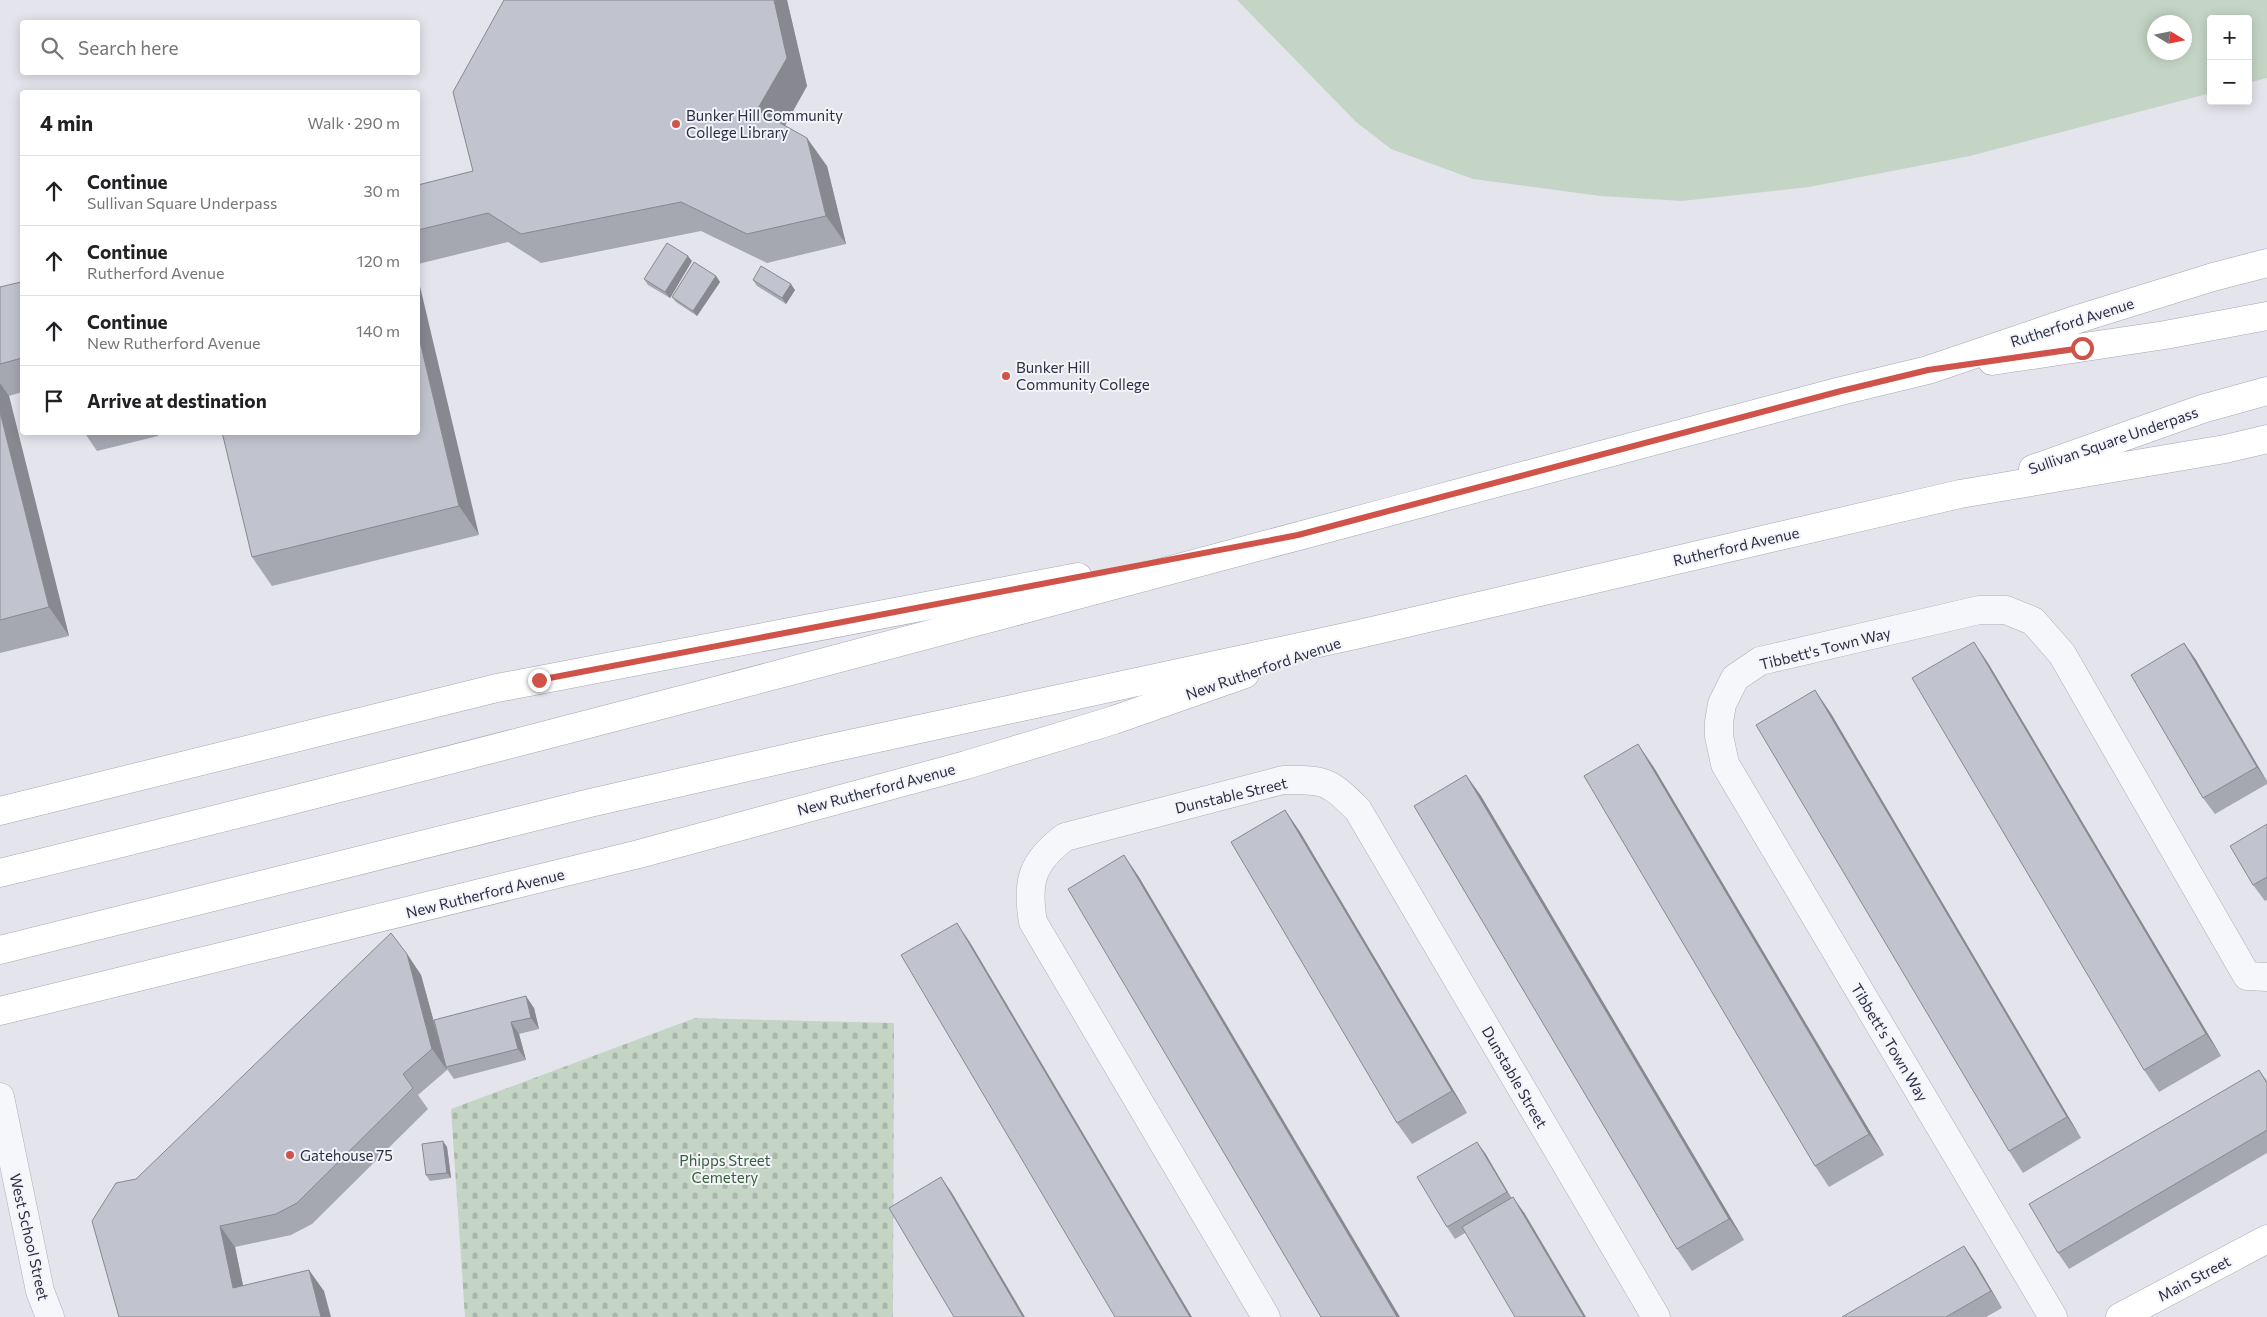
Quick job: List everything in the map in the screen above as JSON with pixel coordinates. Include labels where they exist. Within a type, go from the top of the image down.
[{"type":"main road","name":"Rutherford Avenue","points":[[1298,535],[1841,391],[1928,370],[2078,319],[2213,277],[2267,264]]},
{"type":"main road","points":[[1928,370],[2147,338],[2267,316]]},
{"type":"main road","name":"Sullivan Square Underpass","points":[[1960,494],[2202,409],[2267,391]]},
{"type":"main road","name":"Rutherford Avenue","points":[[1355,635],[1960,494],[2225,449],[2267,439]]},
{"type":"main road","points":[[0,811],[497,688],[1298,535]]},
{"type":"main road","points":[[0,873],[331,792],[541,738],[1298,535]]},
{"type":"main road","name":"New Rutherford Avenue","points":[[0,950],[663,786],[1355,635]]},
{"type":"main road","name":"New Rutherford Avenue","points":[[0,1011],[639,854],[966,765],[1114,720],[1355,635]]},
{"type":"main road","name":"Main Street","points":[[2120,1317],[2267,1239]]},
{"type":"street","name":"Tibbett's Town Way","points":[[2053,1317],[1725,764],[1719,736],[1719,722],[1722,704],[1735,678],[1760,661],[1979,610],[2006,610],[2033,621],[2062,654],[2247,976],[2267,977]]},
{"type":"street","name":"Dunstable Street","points":[[1266,1317],[1033,922],[1030,889],[1040,858],[1064,837],[1283,780],[1312,779],[1336,788],[1358,810],[1656,1317]]},
{"type":"street","name":"West School Street","points":[[0,1097],[40,1290],[50,1317]]},
{"type":"green space","points":[[1237,0],[2267,0],[2267,78],[2252,82],[2252,15],[2207,15],[2207,94],[1970,156],[1809,187],[1682,201],[1600,196],[1473,179],[1391,149],[1356,122]]},
{"type":"green space","name":"Phipps Street Cemetery","points":[[695,1018],[894,1023],[893,1317],[465,1317],[451,1109]]},
{"type":"building","points":[[504,0],[774,0],[787,58],[757,110],[807,138],[826,216],[747,234],[681,202],[521,234],[488,213],[420,230],[420,184],[473,171],[453,92]]},
{"type":"building","points":[[667,243],[688,256],[665,292],[644,279]]},
{"type":"building","points":[[694,262],[716,276],[693,311],[672,297]]},
{"type":"building","points":[[761,266],[791,284],[782,298],[753,280]]},
{"type":"building","points":[[20,282],[20,359],[0,364],[0,287]]},
{"type":"building","points":[[420,341],[459,506],[252,557],[223,435],[420,435]]},
{"type":"building","points":[[0,412],[49,607],[0,620]]},
{"type":"building","points":[[1974,642],[2206,1034],[2144,1070],[1912,678]]},
{"type":"building","points":[[2184,643],[2257,767],[2203,798],[2131,675]]},
{"type":"building","points":[[1815,690],[2067,1117],[2009,1151],[1756,725]]},
{"type":"building","points":[[1638,744],[1869,1134],[1815,1166],[1584,776]]},
{"type":"building","points":[[1466,775],[1729,1219],[1677,1249],[1414,806]]},
{"type":"building","points":[[1285,810],[1452,1091],[1397,1123],[1231,842]]},
{"type":"building","points":[[2267,824],[2267,877],[2253,885],[2230,846]]},
{"type":"building","points":[[1124,855],[1397,1317],[1321,1317],[1068,889]]},
{"type":"building","points":[[957,923],[1190,1317],[1115,1317],[901,955]]},
{"type":"building","name":"Gatehouse 75","points":[[391,933],[407,954],[432,1049],[403,1074],[413,1088],[297,1203],[276,1214],[220,1226],[233,1288],[309,1270],[321,1317],[119,1317],[92,1221],[116,1183],[136,1179]]},
{"type":"building","points":[[526,996],[531,1018],[511,1022],[518,1049],[446,1067],[434,1020]]},
{"type":"building","points":[[2259,1070],[2267,1083],[2267,1130],[2058,1253],[2029,1204]]},
{"type":"building","points":[[443,1141],[447,1173],[426,1175],[422,1144]]},
{"type":"building","points":[[1477,1142],[1507,1192],[1447,1227],[1417,1177]]},
{"type":"building","points":[[941,1177],[1023,1317],[954,1317],[889,1208]]},
{"type":"building","points":[[1513,1197],[1584,1317],[1515,1317],[1462,1227]]},
{"type":"building","points":[[1964,1246],[1991,1291],[1946,1317],[1842,1317]]},
{"type":"place","name":"Bunker Hill Community College Library","points":[[676,124]]},
{"type":"place","name":"Bunker Hill Community College","points":[[1006,376]]},
{"type":"place","name":"Gatehouse 75","points":[[290,1155]]},
{"type":"route","points":[[539,680],[1298,535],[1841,391],[1928,370],[2082,348]]}]
